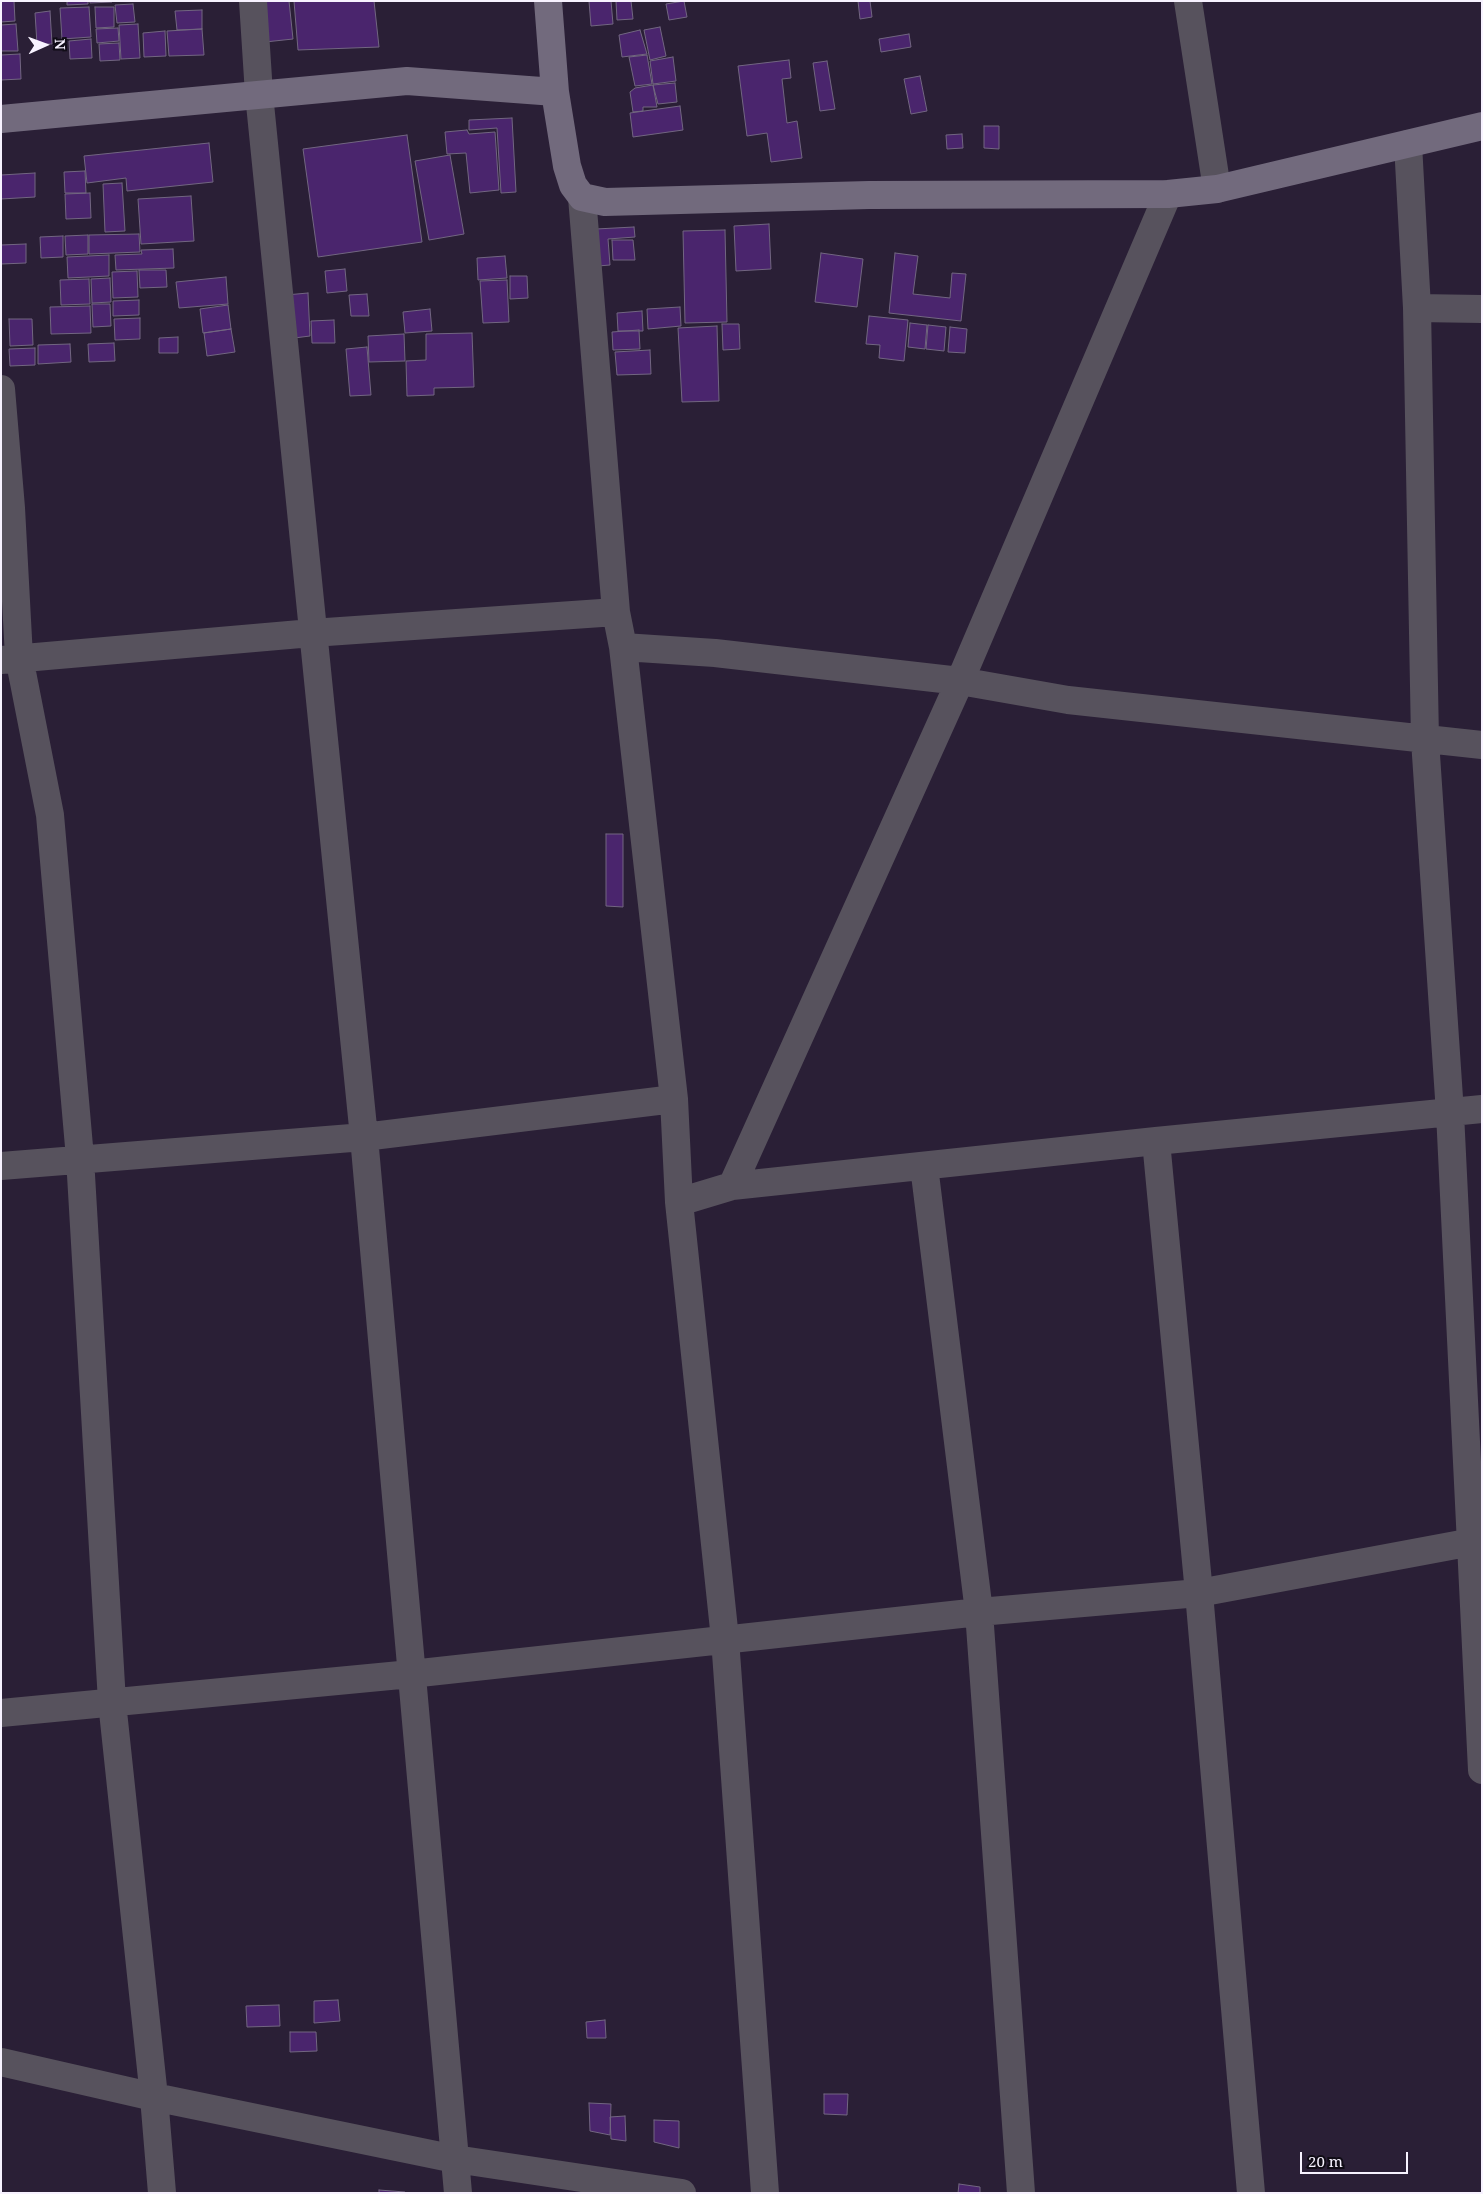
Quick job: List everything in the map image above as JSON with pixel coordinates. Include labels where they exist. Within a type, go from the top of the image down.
[{"type":"street","points":[[253,1],[259,94],[364,1137],[458,2193]]},
{"type":"street","points":[[548,1],[555,92],[567,166],[574,185],[582,197],[616,612],[623,647],[674,1098],[679,1202],[725,1639],[765,2193]]},
{"type":"street","points":[[1188,1],[1217,189]]},
{"type":"street","points":[[1,119],[407,81],[555,92]]},
{"type":"street","points":[[582,197],[604,202],[869,195],[1168,194],[1217,189],[1482,126]]},
{"type":"street","points":[[1408,144],[1417,308],[1425,740],[1477,1543],[1482,1770]]},
{"type":"street","points":[[732,1186],[960,681],[1168,194]]},
{"type":"street","points":[[1417,308],[1482,309]]},
{"type":"street","points":[[1,388],[11,508],[10,658],[50,816],[80,1158],[112,1702],[154,2097],[162,2193]]},
{"type":"street","points":[[10,658],[312,633],[616,612]]},
{"type":"street","points":[[623,647],[716,653],[960,681],[1068,700],[1482,745]]},
{"type":"street","points":[[1,1166],[80,1158],[364,1137],[674,1098]]},
{"type":"street","points":[[679,1202],[732,1186],[1482,1109]]},
{"type":"street","points":[[1156,1141],[1199,1593],[1251,2193]]},
{"type":"street","points":[[924,1166],[979,1612],[1020,2193]]},
{"type":"street","points":[[1,1713],[411,1674],[979,1612],[1199,1593],[1477,1543]]},
{"type":"street","points":[[1,2062],[154,2097],[455,2159],[682,2193]]},
{"type":"building","points":[[1,1],[14,1],[15,21],[1,22]]},
{"type":"building","points":[[67,1],[88,1],[88,4],[67,5]]},
{"type":"building","points":[[90,1],[112,1],[112,2],[90,3]]},
{"type":"building","points":[[261,1],[289,1],[293,39],[265,42]]},
{"type":"building","points":[[294,1],[374,1],[379,47],[298,50]]},
{"type":"building","points":[[589,1],[611,1],[613,24],[591,26]]},
{"type":"building","points":[[616,1],[631,1],[633,19],[617,20]]},
{"type":"building","points":[[684,1],[687,17],[669,20],[666,4]]},
{"type":"building","points":[[858,1],[870,1],[872,17],[860,19]]},
{"type":"building","points":[[133,4],[135,22],[117,23],[115,5]]},
{"type":"building","points":[[89,7],[91,37],[62,39],[60,8]]},
{"type":"building","points":[[95,7],[114,7],[114,27],[96,28]]},
{"type":"building","points":[[202,10],[202,29],[177,30],[175,11]]},
{"type":"building","points":[[50,11],[52,44],[37,44],[35,13]]},
{"type":"building","points":[[16,24],[18,51],[1,51],[1,25]]},
{"type":"building","points":[[138,24],[140,58],[121,59],[119,25]]},
{"type":"building","points":[[660,27],[666,56],[650,60],[644,30]]},
{"type":"building","points":[[118,28],[119,41],[97,43],[96,29]]},
{"type":"building","points":[[202,29],[204,55],[169,56],[167,31]]},
{"type":"building","points":[[640,30],[647,54],[622,57],[619,35]]},
{"type":"building","points":[[165,31],[166,56],[144,57],[143,33]]},
{"type":"building","points":[[909,34],[911,47],[881,52],[879,39]]},
{"type":"building","points":[[91,39],[92,58],[70,59],[69,41]]},
{"type":"building","points":[[119,43],[120,60],[100,61],[99,44]]},
{"type":"building","points":[[20,54],[21,79],[1,80],[1,55]]},
{"type":"building","points":[[647,55],[652,84],[635,86],[629,57]]},
{"type":"building","points":[[673,57],[676,81],[653,84],[650,61]]},
{"type":"building","points":[[789,60],[791,78],[782,79],[787,123],[797,121],[802,158],[771,162],[767,133],[747,136],[738,66]]},
{"type":"building","points":[[827,61],[835,109],[820,111],[813,63]]},
{"type":"building","points":[[920,76],[927,111],[911,114],[904,79]]},
{"type":"building","points":[[675,83],[677,102],[658,104],[653,85]]},
{"type":"building","points":[[653,85],[657,107],[643,107],[643,111],[633,112],[630,92],[635,88]]},
{"type":"building","points":[[680,106],[683,130],[633,137],[630,113]]},
{"type":"building","points":[[512,118],[516,192],[501,193],[497,128],[469,130],[469,120]]},
{"type":"building","points":[[984,126],[999,126],[999,149],[984,148]]},
{"type":"building","points":[[467,130],[469,134],[495,132],[499,190],[470,193],[466,153],[447,154],[445,132]]},
{"type":"building","points":[[962,134],[963,148],[947,149],[946,135]]},
{"type":"building","points":[[407,135],[422,242],[318,257],[303,149]]},
{"type":"building","points":[[209,143],[213,182],[127,191],[126,178],[87,183],[84,156]]},
{"type":"building","points":[[450,155],[464,234],[429,240],[415,161]]},
{"type":"building","points":[[85,171],[86,193],[65,193],[64,172]]},
{"type":"building","points":[[35,173],[35,197],[1,199],[1,175]]},
{"type":"building","points":[[122,183],[125,231],[105,232],[103,184]]},
{"type":"building","points":[[90,193],[91,218],[66,219],[65,194]]},
{"type":"building","points":[[191,196],[194,241],[141,244],[138,199]]},
{"type":"building","points":[[769,224],[771,269],[736,271],[734,226]]},
{"type":"building","points":[[634,227],[635,237],[608,239],[610,265],[598,266],[596,229]]},
{"type":"building","points":[[725,230],[727,322],[685,323],[683,231]]},
{"type":"building","points":[[139,234],[140,252],[89,254],[89,235]]},
{"type":"building","points":[[88,235],[88,254],[66,255],[65,236]]},
{"type":"building","points":[[63,236],[63,257],[41,258],[40,237]]},
{"type":"building","points":[[612,240],[633,240],[635,260],[613,260]]},
{"type":"building","points":[[26,244],[26,263],[1,264],[1,245]]},
{"type":"building","points":[[173,249],[174,268],[116,270],[115,255],[142,254],[141,250]]},
{"type":"building","points":[[821,253],[863,259],[857,307],[815,302]]},
{"type":"building","points":[[895,253],[918,256],[913,294],[950,298],[952,273],[966,274],[961,321],[889,313]]},
{"type":"building","points":[[109,255],[109,276],[68,278],[67,257]]},
{"type":"building","points":[[505,256],[507,278],[478,280],[477,258]]},
{"type":"building","points":[[345,269],[347,291],[327,293],[325,271]]},
{"type":"building","points":[[139,270],[166,270],[167,287],[140,288]]},
{"type":"building","points":[[137,271],[138,297],[113,298],[112,272]]},
{"type":"building","points":[[510,276],[527,276],[528,298],[510,299]]},
{"type":"building","points":[[226,277],[228,304],[179,308],[176,282]]},
{"type":"building","points":[[110,278],[111,302],[92,303],[91,279]]},
{"type":"building","points":[[89,279],[90,304],[61,305],[60,280]]},
{"type":"building","points":[[507,280],[509,322],[483,323],[480,281]]},
{"type":"building","points":[[308,293],[310,336],[294,338],[286,295]]},
{"type":"building","points":[[367,294],[369,316],[351,316],[349,295]]},
{"type":"building","points":[[139,300],[139,315],[113,316],[113,301]]},
{"type":"building","points":[[92,304],[110,304],[111,326],[93,327]]},
{"type":"building","points":[[228,305],[231,329],[203,333],[200,309]]},
{"type":"building","points":[[90,306],[91,333],[51,334],[50,307]]},
{"type":"building","points":[[680,307],[681,326],[648,329],[647,309]]},
{"type":"building","points":[[430,309],[432,331],[405,333],[403,312]]},
{"type":"building","points":[[642,311],[643,331],[618,331],[617,313]]},
{"type":"building","points":[[869,316],[908,320],[904,361],[879,358],[880,345],[866,344]]},
{"type":"building","points":[[140,318],[140,339],[115,340],[114,319]]},
{"type":"building","points":[[9,319],[32,319],[33,345],[10,346]]},
{"type":"building","points":[[334,320],[335,343],[312,343],[311,321]]},
{"type":"building","points":[[910,323],[927,325],[925,349],[908,347]]},
{"type":"building","points":[[722,324],[739,324],[740,349],[723,350]]},
{"type":"building","points":[[928,325],[946,327],[944,351],[926,349]]},
{"type":"building","points":[[717,326],[719,401],[682,402],[678,328]]},
{"type":"building","points":[[950,327],[967,329],[965,353],[948,352]]},
{"type":"building","points":[[231,329],[235,352],[207,356],[204,333]]},
{"type":"building","points":[[639,330],[640,349],[613,350],[612,332]]},
{"type":"building","points":[[472,333],[474,387],[434,388],[434,395],[407,396],[406,361],[426,360],[426,334]]},
{"type":"building","points":[[404,334],[405,361],[369,362],[368,336]]},
{"type":"building","points":[[178,337],[178,353],[159,353],[159,338]]},
{"type":"building","points":[[114,343],[115,361],[89,362],[88,344]]},
{"type":"building","points":[[70,344],[71,362],[38,364],[38,345]]},
{"type":"building","points":[[367,347],[371,395],[350,396],[346,349]]},
{"type":"building","points":[[35,348],[35,365],[10,366],[9,349]]},
{"type":"building","points":[[650,350],[651,374],[617,375],[615,352]]},
{"type":"building","points":[[606,834],[623,834],[623,907],[606,906]]},
{"type":"building","points":[[338,2000],[340,2021],[314,2023],[314,2001]]},
{"type":"building","points":[[279,2005],[280,2026],[247,2027],[246,2006]]},
{"type":"building","points":[[605,2020],[606,2038],[587,2038],[586,2022]]},
{"type":"building","points":[[290,2032],[316,2032],[317,2051],[290,2052]]},
{"type":"building","points":[[824,2094],[848,2094],[847,2115],[824,2114]]},
{"type":"building","points":[[589,2103],[611,2104],[610,2135],[590,2131]]},
{"type":"building","points":[[625,2116],[626,2141],[611,2139],[610,2117]]},
{"type":"building","points":[[654,2120],[679,2121],[679,2148],[654,2142]]},
{"type":"building","points":[[959,2184],[980,2187],[980,2193],[958,2193]]},
{"type":"building","points":[[379,2190],[405,2192],[405,2193],[379,2193]]}]
